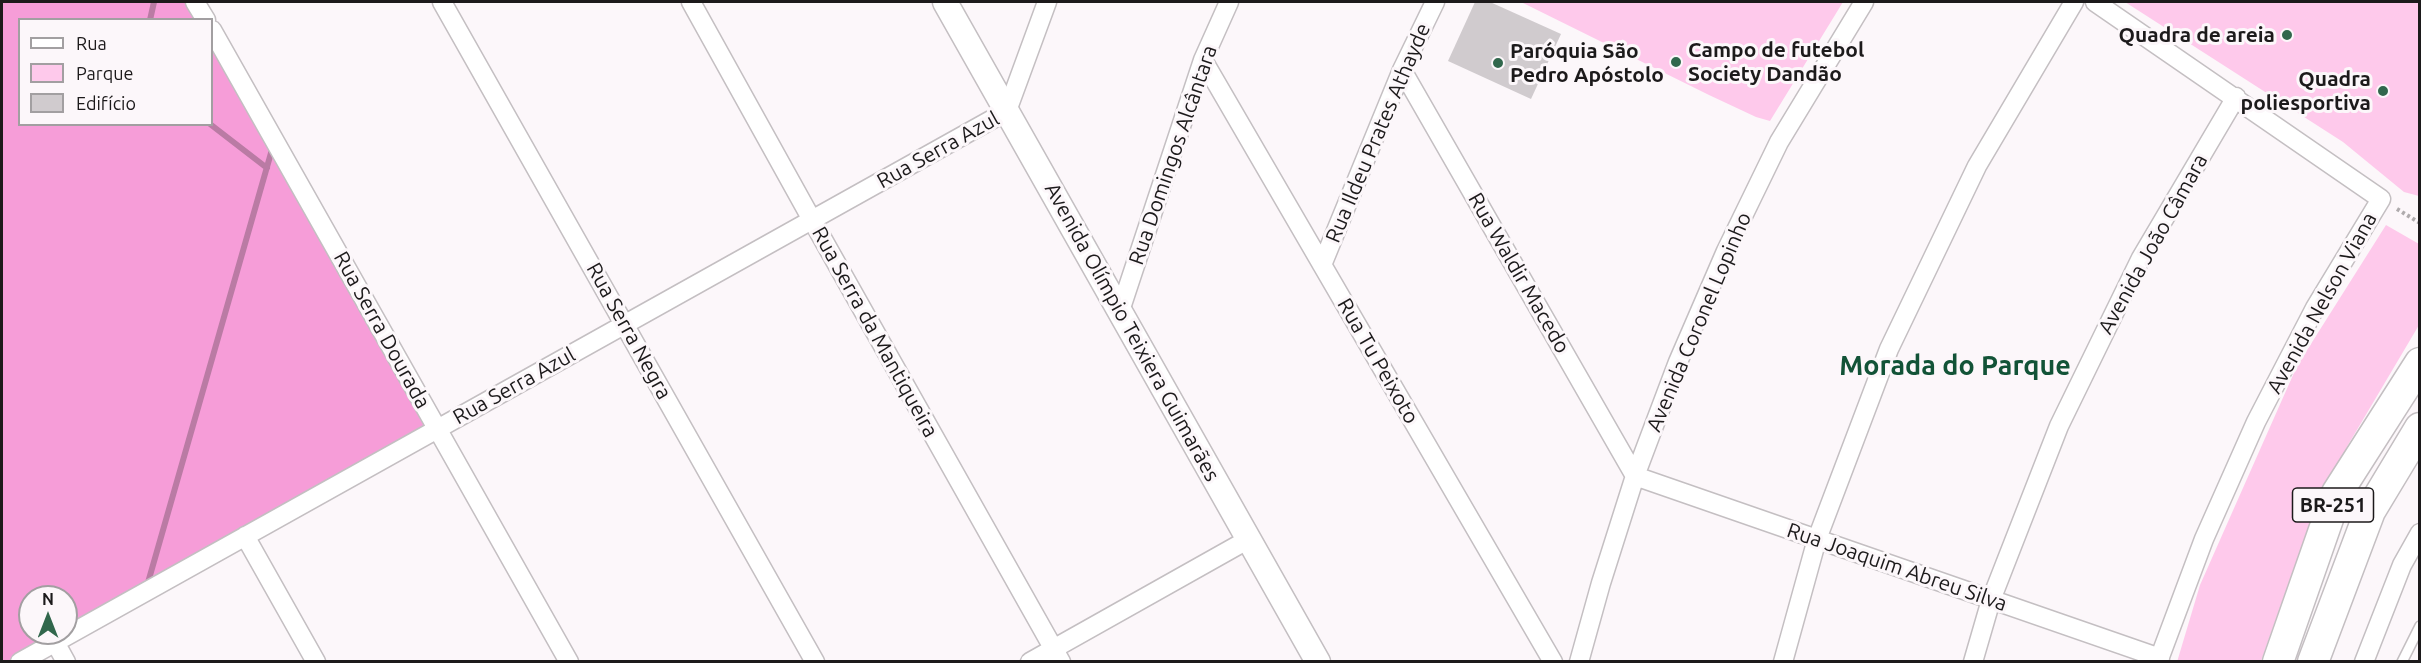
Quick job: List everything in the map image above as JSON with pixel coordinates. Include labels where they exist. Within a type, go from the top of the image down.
[{"type":"main road","name":"BR-251","points":[[2278,662],[2337,493],[2420,363]]},
{"type":"main road","points":[[2313,662],[2370,511],[2420,428]]},
{"type":"street","points":[[195,2],[205,18]]},
{"type":"street","name":"Rua Serra Negra","points":[[442,2],[815,662]]},
{"type":"street","name":"Rua Serra da Mantiqueira","points":[[692,2],[1057,655]]},
{"type":"street","name":"Avenida Olímpio Teixiera Guimarães","points":[[945,2],[1318,662]]},
{"type":"street","points":[[1007,111],[1047,2]]},
{"type":"street","name":"Rua Domingos Alcântara","points":[[1120,311],[1203,60],[1229,2]]},
{"type":"street","name":"Rua Ildeu Prates Athayde","points":[[1322,265],[1402,70],[1435,2]]},
{"type":"street","name":"Avenida Coronel Lopinho","points":[[1579,662],[1635,476],[1678,362],[1726,251],[1779,142],[1864,2]]},
{"type":"street","points":[[1783,662],[1817,539],[1894,339],[1977,166],[2074,2]]},
{"type":"street","name":"Avenida Nelson Viana","points":[[2095,2],[2381,199],[2315,308],[2256,422],[2204,538],[2159,660]]},
{"type":"street","name":"Rua Serra Dourada","points":[[213,32],[569,662]]},
{"type":"street","name":"Rua Tu Peixoto","points":[[1203,60],[1553,662]]},
{"type":"street","name":"Rua Waldir Macedo","points":[[1402,70],[1635,476]]},
{"type":"street","name":"Avenida João Câmara","points":[[1973,662],[1991,600],[2059,426],[2140,258],[2236,97]]},
{"type":"street","name":"Rua Serra Azul","points":[[78,629],[1007,111]]},
{"type":"street","name":"Rua Joaquim Abreu Silva","points":[[1635,476],[2159,660]]},
{"type":"street","points":[[2364,662],[2402,565],[2420,533]]},
{"type":"street","points":[[245,536],[316,662]]},
{"type":"street","points":[[1029,662],[1057,655],[1249,539]]},
{"type":"street","name":"Rua Serra Azul","points":[[20,662],[50,645]]},
{"type":"street","points":[[57,645],[66,662]]},
{"type":"lane","points":[[2402,662],[2420,626]]},
{"type":"path","points":[[2381,199],[2420,223]]},
{"type":"green space","points":[[1521,2],[1843,2],[1770,121],[1756,117],[1709,95]]},
{"type":"green space","points":[[2125,2],[2419,2],[2419,196],[2404,192],[2343,142]]},
{"type":"green space","points":[[2386,225],[2419,244],[2419,325],[2348,445],[2304,540],[2261,661],[2177,662],[2200,585],[2297,366]]},
{"type":"shaded area","points":[[2,2],[195,2],[205,18],[18,18],[18,126],[213,126],[213,32],[438,429],[78,630],[78,585],[18,585],[18,645],[50,645],[20,662],[2,661]]},
{"type":"building","points":[[1475,2],[1490,2],[1561,34],[1531,99],[1448,61]]},
{"type":"waterway","points":[[150,18],[154,2]]},
{"type":"waterway","points":[[213,126],[267,168]]},
{"type":"waterway","points":[[147,586],[273,146]]},
{"type":"place","name":"Quadra de areia","points":[[2287,35]]},
{"type":"place","name":"Campo de futebol Society Dandão","points":[[1676,62]]},
{"type":"place","name":"Paróquia São Pedro Apóstolo","points":[[1498,63]]},
{"type":"place","name":"Quadra poliesportiva","points":[[2383,91]]},
{"type":"district","name":"Morada do Parque","points":[[1955,366]]}]
